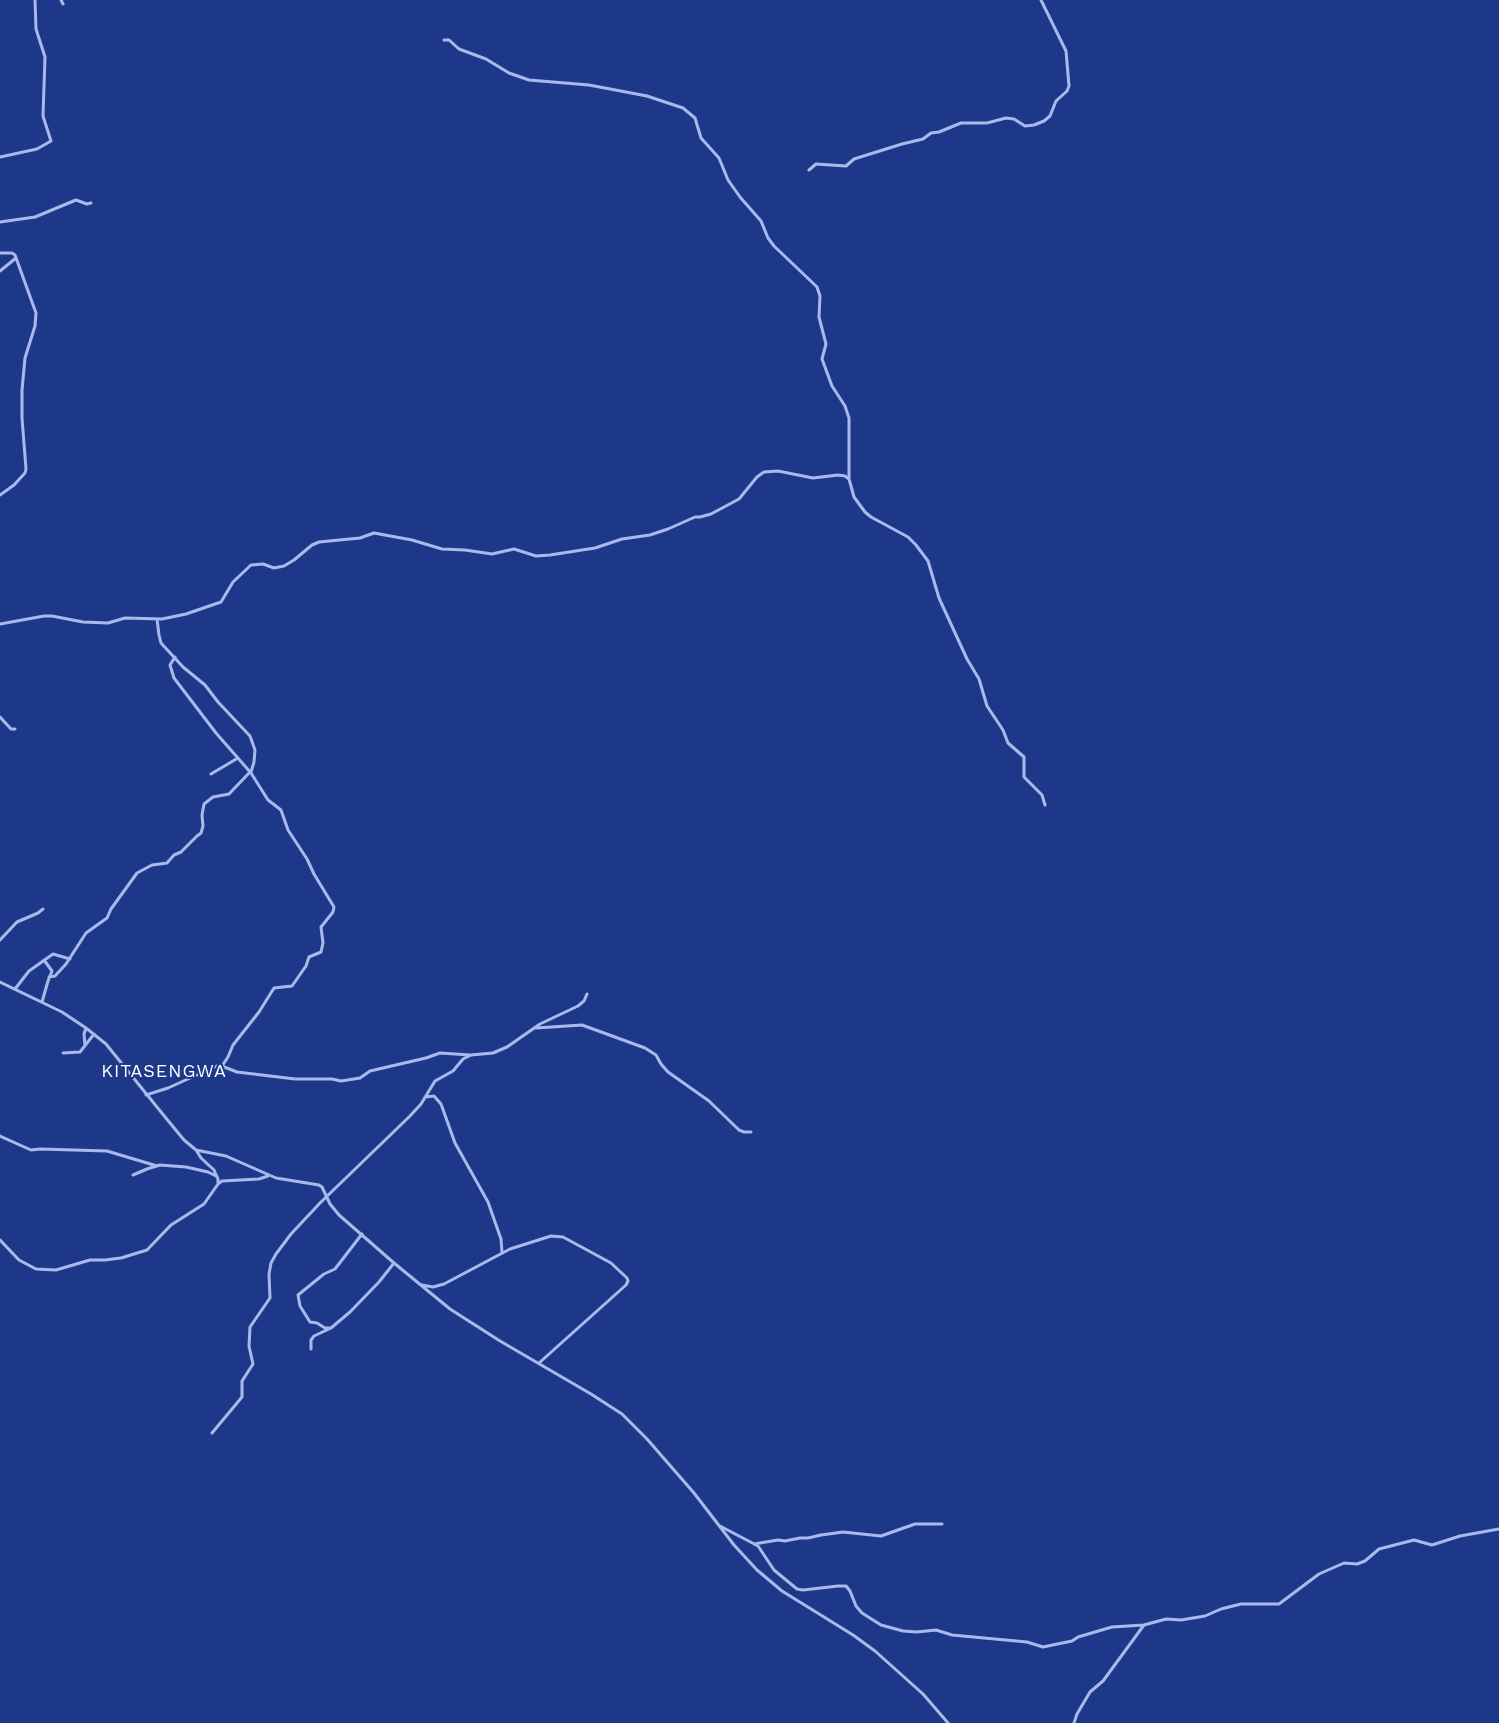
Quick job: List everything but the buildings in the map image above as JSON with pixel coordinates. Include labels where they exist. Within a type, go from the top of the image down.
[{"type":"street","points":[[0,157],[37,149],[51,141],[42,116],[45,57],[36,29],[35,0]]},
{"type":"street","points":[[809,170],[816,164],[846,166],[854,159],[923,139],[931,133],[943,131],[962,123],[987,123],[1006,118],[1014,119],[1025,126],[1039,124],[1044,121],[1050,116],[1056,101],[1067,91],[1069,86],[1066,50],[1041,0]]},
{"type":"street","points":[[444,40],[449,40],[459,49],[486,59],[509,73],[529,80],[587,84],[647,96],[684,108],[691,114],[701,138],[718,158],[735,191],[761,222],[771,242],[817,287],[820,296],[819,317],[826,344],[822,359],[832,386],[845,406],[849,418],[849,479],[854,497],[865,512],[876,521],[908,537],[928,561],[939,598],[967,659],[979,679],[987,706],[1003,730],[1008,744],[1024,757],[1024,777],[1042,795],[1045,805]]},
{"type":"street","points":[[0,222],[35,218],[76,200],[91,204]]},
{"type":"street","points":[[0,253],[12,253],[16,258],[36,313],[35,326],[25,358],[22,390],[26,469],[25,473],[0,495]]},
{"type":"street","points":[[0,271],[16,258]]},
{"type":"street","points":[[0,624],[44,616],[83,622],[108,623],[125,618],[157,619],[186,614],[221,602],[234,582],[248,567],[260,564],[274,568],[284,566],[318,542],[360,538],[373,533],[412,540],[442,549],[492,554],[514,549],[536,556],[594,548],[622,539],[650,535],[695,517],[710,514],[739,499],[757,477],[764,472],[778,470],[813,478],[845,476],[849,473]]},
{"type":"street","points":[[845,476],[849,479]]},
{"type":"street","points":[[49,977],[55,976],[70,959],[86,933],[107,918],[111,909],[135,876],[150,865],[167,863],[201,833],[204,804],[213,797],[229,794],[251,772],[255,750],[250,736],[218,702],[206,685],[184,667],[160,641],[157,619]]},
{"type":"street","points":[[146,1095],[222,1066],[228,1058],[233,1045],[274,988],[292,986],[306,966],[309,957],[321,952],[323,943],[321,928],[334,909],[307,859],[288,830],[281,810],[268,800],[251,772],[211,727],[174,678],[170,665],[175,657]]},
{"type":"street","points":[[0,717],[10,729],[16,729]]},
{"type":"street","points":[[211,774],[239,758]]},
{"type":"street","points":[[0,940],[17,922],[33,916],[43,909]]},
{"type":"street","points":[[15,989],[24,976],[53,954],[70,959]]},
{"type":"street","points":[[42,1002],[52,970],[44,960]]},
{"type":"street","points":[[0,982],[62,1012],[94,1034],[114,1052],[146,1095],[184,1140],[212,1168],[218,1184]]},
{"type":"street","points":[[222,1066],[237,1072],[295,1079],[332,1079],[341,1081],[360,1078],[370,1071],[426,1058],[440,1052],[471,1055],[493,1053],[504,1049],[533,1028],[574,1009],[584,1001],[587,994]]},
{"type":"street","points":[[533,1028],[582,1025],[645,1048],[656,1055],[663,1068],[709,1101],[738,1130],[751,1132]]},
{"type":"street","points":[[85,1047],[84,1034],[86,1028]]},
{"type":"street","points":[[63,1053],[78,1053],[94,1034]]},
{"type":"street","points":[[212,1433],[242,1397],[242,1381],[253,1364],[249,1346],[250,1327],[270,1298],[269,1274],[276,1254],[291,1234],[410,1116],[435,1080],[453,1071],[463,1059],[471,1055]]},
{"type":"street","points":[[425,1097],[434,1096],[439,1101],[455,1143],[484,1192],[498,1227],[502,1253]]},
{"type":"street","points":[[0,1136],[31,1150],[107,1151],[157,1166],[186,1168],[208,1172],[216,1176]]},
{"type":"street","points":[[196,1150],[226,1156],[269,1176],[316,1183],[322,1187],[336,1212],[394,1263],[461,1317],[622,1414],[647,1439],[694,1493],[745,1558],[769,1581],[798,1602],[872,1648],[923,1694],[948,1723]]},
{"type":"street","points":[[133,1175],[157,1166]]},
{"type":"street","points":[[0,1240],[18,1260],[36,1269],[56,1270],[90,1260],[121,1258],[147,1250],[172,1225],[204,1204],[222,1181],[252,1180],[269,1176]]},
{"type":"street","points":[[331,1328],[325,1328],[317,1323],[310,1322],[300,1306],[298,1295],[335,1269],[362,1234]]},
{"type":"street","points":[[420,1284],[436,1286],[444,1284],[522,1244],[551,1236],[563,1237],[611,1263],[628,1281],[624,1288],[539,1363]]},
{"type":"street","points":[[311,1349],[311,1340],[314,1336],[331,1328],[350,1312],[379,1282],[394,1263]]},
{"type":"street","points":[[753,1544],[843,1532],[879,1536],[915,1524],[942,1524]]},
{"type":"street","points":[[719,1525],[753,1544],[762,1552],[774,1570],[797,1589],[846,1586],[856,1606],[862,1613],[881,1625],[906,1631],[936,1630],[952,1635],[1026,1642],[1043,1647],[1112,1627],[1144,1625],[1166,1619],[1181,1620],[1204,1616],[1241,1604],[1279,1604],[1319,1574],[1344,1563],[1357,1564],[1366,1561],[1376,1551],[1385,1547],[1400,1545],[1414,1540],[1432,1545],[1460,1536],[1499,1529]]},
{"type":"street","points":[[1074,1723],[1076,1714],[1090,1692],[1103,1681],[1144,1625]]},
{"type":"district","name":"KITASENGWA","points":[[164,1072]]}]
